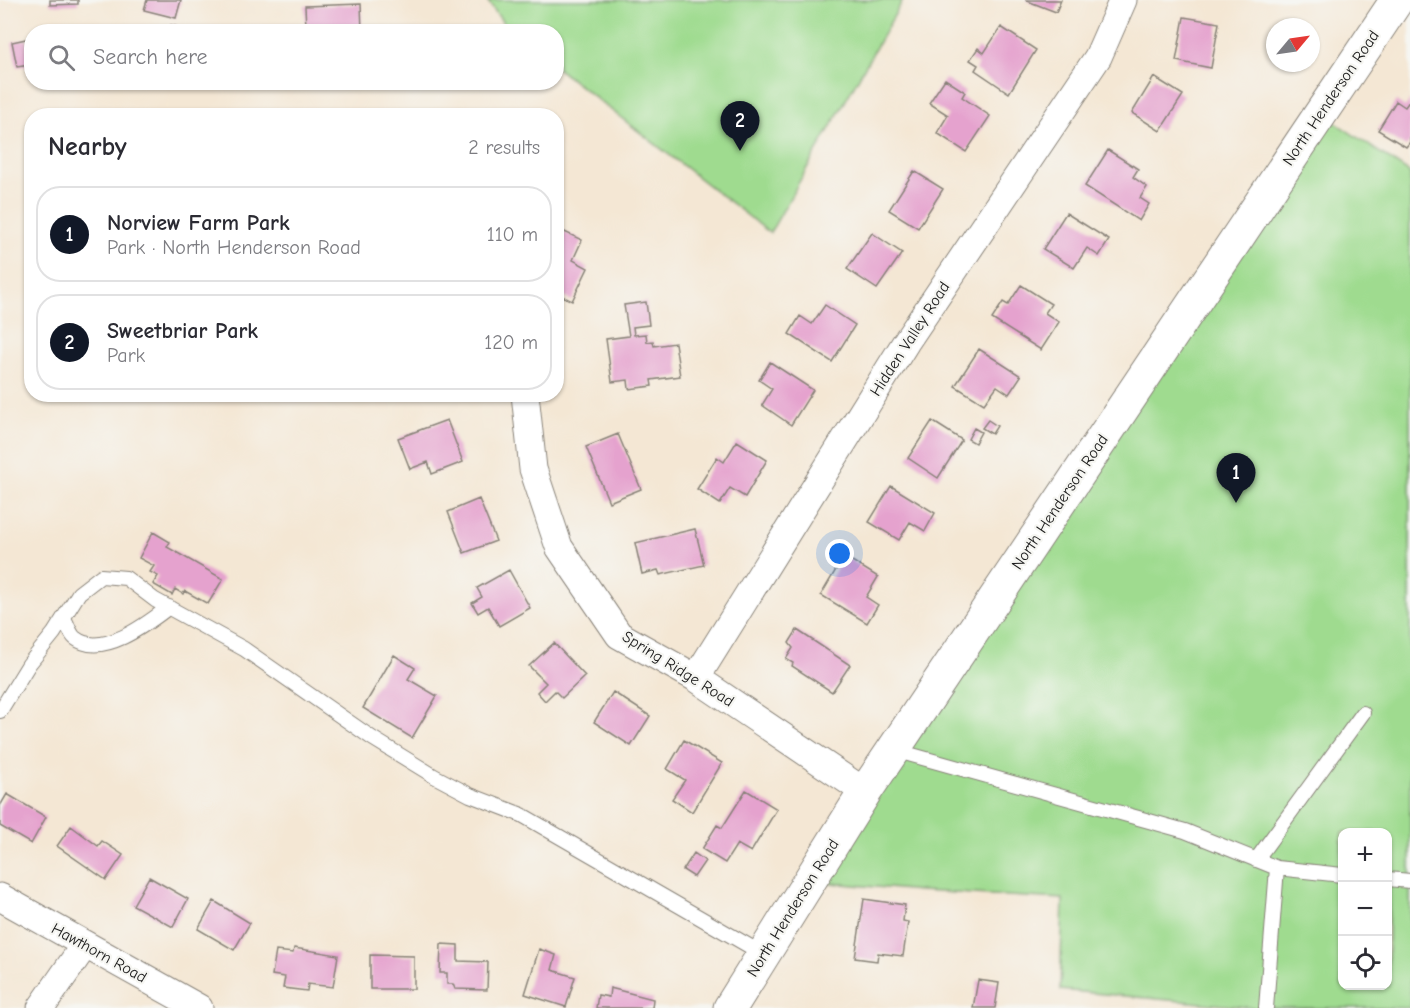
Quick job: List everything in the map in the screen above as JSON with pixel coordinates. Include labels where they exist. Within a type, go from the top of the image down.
[{"type":"street","name":"Hidden Valley Road","points":[[696,678],[906,342],[1098,57],[1123,0]]},
{"type":"street","name":"North Henderson Road","points":[[730,1008],[865,792],[1397,0]]},
{"type":"street","name":"Spring Ridge Road","points":[[526,402],[533,469],[559,547],[619,635],[696,678],[865,792]]},
{"type":"street","name":"Hawthorn Road","points":[[0,897],[84,946],[199,1008]]},
{"type":"street","points":[[41,1008],[84,946]]},
{"type":"lane","points":[[0,711],[29,664],[64,618],[79,593],[101,576],[126,578],[169,607],[244,650],[372,738],[434,776],[470,795],[522,815],[764,954]]},
{"type":"lane","points":[[64,618],[74,638],[90,644],[108,642],[137,630],[169,607]]},
{"type":"lane","points":[[1256,860],[1363,713]]},
{"type":"lane","points":[[894,750],[1185,831],[1277,868],[1338,875]]},
{"type":"lane","points":[[1266,1008],[1277,868]]},
{"type":"lane","points":[[1392,880],[1410,882]]},
{"type":"green space","points":[[487,0],[903,0],[770,233],[564,73],[564,24],[504,24]]},
{"type":"green space","points":[[1321,113],[1410,173],[1410,1008],[1256,1008],[1060,990],[1063,899],[920,891],[810,881]]},
{"type":"building","points":[[50,0],[78,0],[78,4],[50,5]]},
{"type":"building","points":[[147,0],[181,0],[176,18],[144,10]]},
{"type":"building","points":[[1025,0],[1061,0],[1056,12]]},
{"type":"building","points":[[361,4],[362,24],[306,24],[305,6]]},
{"type":"building","points":[[1184,17],[1219,23],[1211,68],[1176,61]]},
{"type":"building","points":[[1001,27],[1036,50],[1009,93],[975,70],[978,65],[970,60],[978,48],[984,53]]},
{"type":"building","points":[[24,39],[24,66],[17,67],[12,42]]},
{"type":"building","points":[[1154,77],[1183,95],[1160,131],[1132,113]]},
{"type":"building","points":[[945,79],[965,92],[962,97],[990,116],[966,152],[937,133],[948,115],[929,103]]},
{"type":"building","points":[[1410,100],[1410,142],[1406,147],[1378,130],[1396,101],[1405,107]]},
{"type":"building","points":[[1108,150],[1138,169],[1133,177],[1147,187],[1140,198],[1149,204],[1139,221],[1085,186]]},
{"type":"building","points":[[914,171],[943,189],[918,228],[889,210]]},
{"type":"building","points":[[1066,213],[1109,240],[1099,256],[1087,248],[1074,268],[1043,249]]},
{"type":"building","points":[[564,232],[582,240],[573,260],[588,268],[572,301],[564,297]]},
{"type":"building","points":[[872,233],[902,253],[877,289],[847,269]]},
{"type":"building","points":[[1021,285],[1051,304],[1045,313],[1059,322],[1041,350],[992,319],[1003,302],[1008,305]]},
{"type":"building","points":[[646,302],[649,325],[633,327],[634,335],[646,334],[647,342],[653,341],[654,346],[675,343],[680,376],[651,380],[652,386],[629,389],[628,380],[612,382],[606,339],[629,336],[624,305]]},
{"type":"building","points":[[825,305],[855,325],[832,362],[789,334],[800,316],[812,324]]},
{"type":"building","points":[[979,349],[1021,376],[1009,394],[997,386],[984,404],[955,386]]},
{"type":"building","points":[[770,362],[813,390],[791,425],[762,405],[772,389],[759,380]]},
{"type":"building","points":[[447,420],[463,462],[432,474],[428,462],[410,469],[398,438]]},
{"type":"building","points":[[988,420],[997,426],[992,434],[982,428]]},
{"type":"building","points":[[932,421],[962,440],[938,478],[908,458]]},
{"type":"building","points":[[974,428],[981,432],[975,443],[968,439]]},
{"type":"building","points":[[618,434],[641,489],[609,502],[586,447]]},
{"type":"building","points":[[737,441],[767,460],[745,497],[730,488],[720,504],[697,489],[717,457],[724,462]]},
{"type":"building","points":[[891,486],[935,513],[925,531],[910,522],[899,540],[869,522]]},
{"type":"building","points":[[479,499],[496,541],[464,553],[448,512]]},
{"type":"building","points":[[695,529],[704,565],[660,575],[658,570],[642,574],[635,543]]},
{"type":"building","points":[[153,532],[170,542],[167,547],[223,579],[208,604],[185,591],[183,594],[175,589],[172,595],[153,584],[158,576],[150,572],[154,566],[139,558]]},
{"type":"building","points":[[844,556],[878,577],[866,597],[878,605],[867,623],[821,595]]},
{"type":"building","points":[[509,570],[530,608],[499,626],[488,607],[478,613],[472,603],[482,597],[477,588]]},
{"type":"building","points":[[797,630],[850,665],[832,692],[792,666],[793,663],[786,659],[793,648],[789,643]]},
{"type":"building","points":[[554,643],[585,676],[562,698],[555,691],[545,701],[537,692],[546,683],[529,666]]},
{"type":"building","points":[[394,655],[415,668],[408,679],[437,696],[412,738],[363,708]]},
{"type":"building","points":[[613,692],[650,716],[631,746],[594,722]]},
{"type":"building","points":[[684,740],[722,763],[692,812],[672,799],[685,780],[667,769]]},
{"type":"building","points":[[746,790],[777,809],[751,852],[737,844],[725,863],[702,849],[717,825],[722,828]]},
{"type":"building","points":[[7,794],[46,817],[31,844],[0,826],[0,806]]},
{"type":"building","points":[[71,826],[98,846],[102,841],[123,855],[106,880],[57,846]]},
{"type":"building","points":[[694,853],[705,861],[694,877],[683,870]]},
{"type":"building","points":[[149,877],[188,899],[173,927],[133,905]]},
{"type":"building","points":[[864,899],[905,905],[903,921],[908,922],[903,956],[878,953],[877,961],[855,958]]},
{"type":"building","points":[[214,901],[250,923],[234,950],[198,929]]},
{"type":"building","points":[[441,944],[458,945],[458,961],[488,962],[487,990],[455,989],[453,984],[447,984],[447,973],[440,973]]},
{"type":"building","points":[[294,948],[338,955],[333,987],[308,984],[307,991],[283,988],[285,977],[272,975],[276,951],[293,953]]},
{"type":"building","points":[[539,949],[556,955],[552,970],[575,977],[566,1007],[525,994]]},
{"type":"building","points":[[370,955],[414,956],[414,989],[370,989]]},
{"type":"building","points":[[978,980],[999,983],[995,1008],[973,1008]]},
{"type":"building","points":[[610,988],[653,999],[652,1008],[596,1008],[598,995],[609,997]]},
{"type":"place","name":"Sweetbriar Park","points":[[740,151]]},
{"type":"place","name":"Norview Farm Park","points":[[1236,503]]}]
